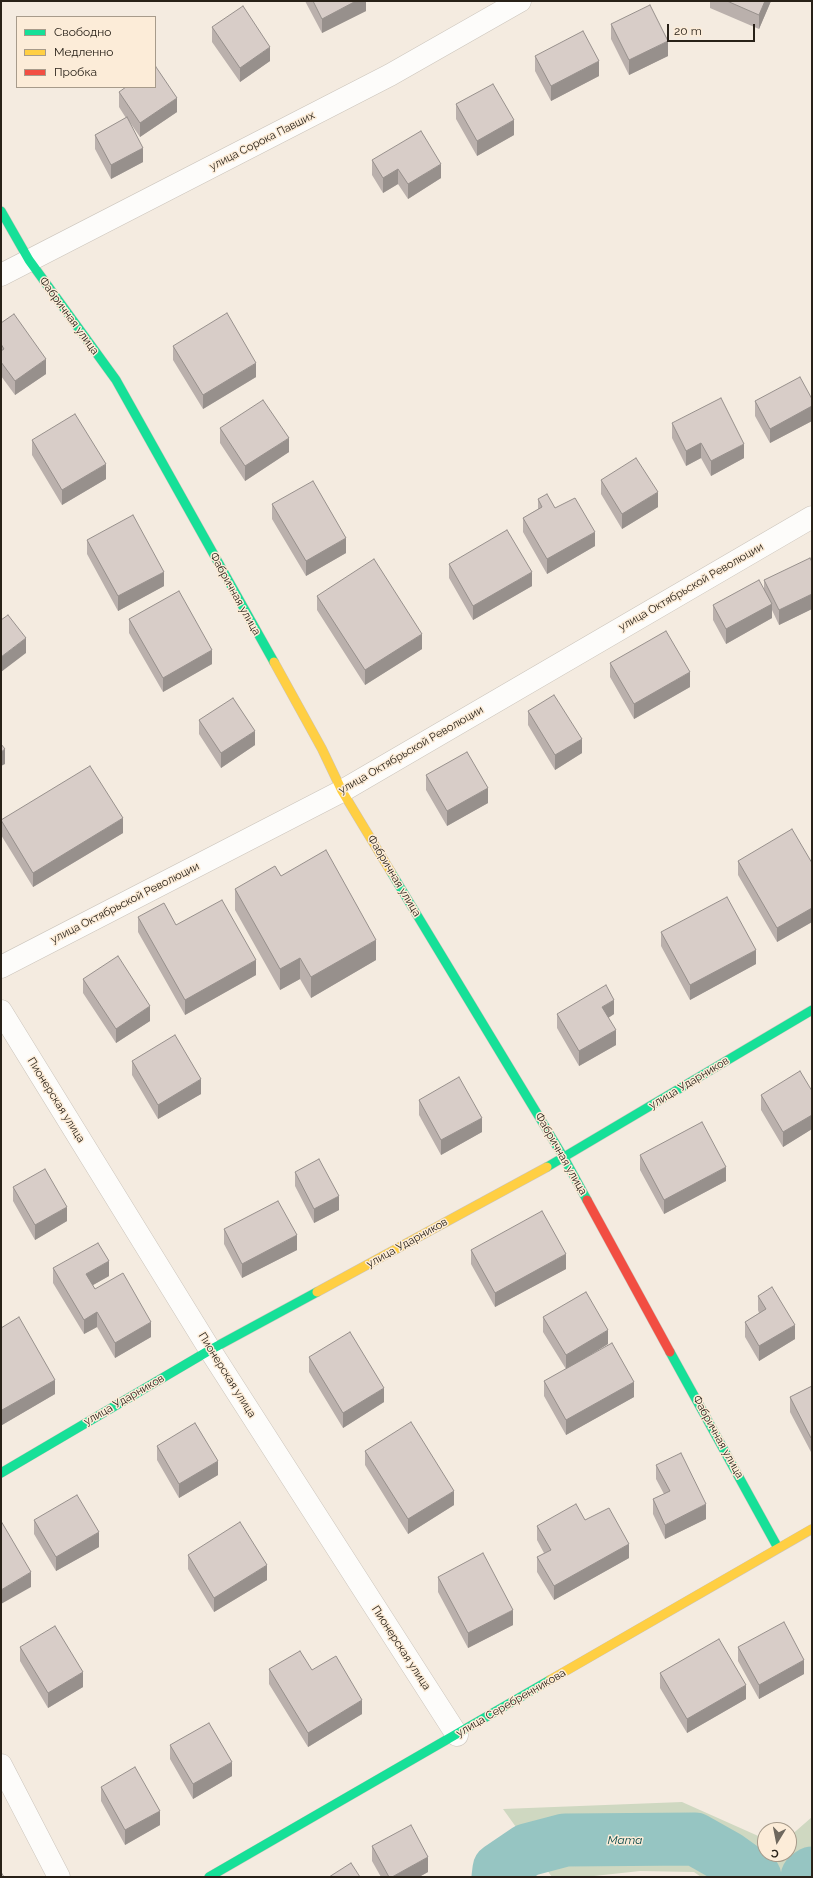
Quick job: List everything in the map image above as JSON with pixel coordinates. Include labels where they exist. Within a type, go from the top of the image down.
[{"type":"street","name":"улица Сорока Павших","points":[[1,275],[390,76],[520,1]]},
{"type":"street","name":"Фабричная улица","points":[[1,211],[29,260],[116,380],[322,749],[342,790],[564,1158],[778,1548]]},
{"type":"street","name":"улица Октябрьской Революции","points":[[1,967],[342,790],[812,517]]},
{"type":"street","name":"улица Ударников","points":[[1,1473],[210,1350],[564,1158],[812,1010]]},
{"type":"street","name":"Пионерская улица","points":[[1,1011],[210,1350],[457,1735]]},
{"type":"street","name":"улица Серебренникова","points":[[209,1877],[812,1529]]},
{"type":"street","points":[[1,1765],[59,1877]]},
{"type":"green space","points":[[682,1802],[757,1835],[757,1862],[797,1862],[797,1830],[812,1817],[812,1877],[701,1877],[694,1872],[640,1871],[585,1877],[552,1877],[503,1809]]},
{"type":"building","points":[[313,1],[356,1],[322,19]]},
{"type":"building","points":[[727,1],[765,1],[759,15]]},
{"type":"building","points":[[650,5],[668,41],[629,60],[611,24]]},
{"type":"building","points":[[243,6],[270,47],[240,68],[212,27]]},
{"type":"building","points":[[583,31],[599,61],[551,86],[535,56]]},
{"type":"building","points":[[156,67],[177,98],[140,123],[119,92],[125,88],[156,88]]},
{"type":"building","points":[[493,84],[514,120],[477,141],[456,104]]},
{"type":"building","points":[[127,117],[143,148],[111,165],[95,135]]},
{"type":"building","points":[[421,131],[441,164],[408,184],[398,169],[383,178],[372,160]]},
{"type":"building","points":[[227,313],[256,363],[203,395],[173,346]]},
{"type":"building","points":[[14,314],[46,359],[15,381],[1,362],[1,351],[4,349],[1,344],[1,323]]},
{"type":"building","points":[[800,377],[812,399],[812,406],[770,429],[755,401]]},
{"type":"building","points":[[721,398],[744,444],[711,461],[701,443],[686,451],[672,423]]},
{"type":"building","points":[[263,400],[289,438],[245,466],[220,428]]},
{"type":"building","points":[[75,414],[106,464],[62,490],[32,440]]},
{"type":"building","points":[[636,458],[658,492],[622,514],[601,480]]},
{"type":"building","points":[[313,481],[346,538],[306,561],[272,504]]},
{"type":"building","points":[[547,494],[555,508],[575,498],[595,532],[547,559],[523,518],[542,507],[538,499]]},
{"type":"building","points":[[133,515],[164,572],[118,596],[87,540]]},
{"type":"building","points":[[507,530],[532,572],[473,606],[449,564]]},
{"type":"building","points":[[810,558],[812,562],[812,594],[779,610],[764,580]]},
{"type":"building","points":[[374,559],[422,634],[365,670],[317,596]]},
{"type":"building","points":[[759,580],[772,604],[726,629],[713,605]]},
{"type":"building","points":[[179,591],[212,650],[163,678],[129,619]]},
{"type":"building","points":[[8,615],[26,638],[1,657],[1,620]]},
{"type":"building","points":[[666,631],[690,672],[634,704],[610,663]]},
{"type":"building","points":[[554,695],[582,739],[555,755],[528,711]]},
{"type":"building","points":[[233,698],[255,731],[221,753],[199,720]]},
{"type":"building","points":[[1,744],[5,749],[1,752]]},
{"type":"building","points":[[467,752],[488,788],[447,811],[426,775]]},
{"type":"building","points":[[90,766],[123,818],[33,873],[1,820]]},
{"type":"building","points":[[792,829],[812,863],[812,908],[777,928],[738,861]]},
{"type":"building","points":[[326,850],[376,940],[311,977],[300,958],[280,969],[235,889],[275,866],[281,876]]},
{"type":"building","points":[[727,897],[756,950],[690,985],[661,932]]},
{"type":"building","points":[[222,900],[256,960],[185,1000],[138,917],[164,903],[176,925]]},
{"type":"building","points":[[118,956],[150,1006],[116,1029],[83,979]]},
{"type":"building","points":[[606,985],[614,1000],[602,1007],[616,1030],[579,1051],[557,1014]]},
{"type":"building","points":[[175,1035],[201,1079],[158,1105],[132,1061]]},
{"type":"building","points":[[800,1071],[812,1091],[812,1115],[783,1132],[761,1095]]},
{"type":"building","points":[[459,1077],[482,1118],[441,1140],[419,1100]]},
{"type":"building","points":[[702,1122],[726,1167],[664,1200],[640,1155]]},
{"type":"building","points":[[319,1159],[339,1196],[314,1209],[295,1172]]},
{"type":"building","points":[[45,1169],[67,1207],[35,1225],[13,1187]]},
{"type":"building","points":[[278,1201],[297,1235],[242,1264],[224,1229]]},
{"type":"building","points":[[542,1211],[566,1254],[495,1293],[471,1250]]},
{"type":"building","points":[[98,1243],[109,1261],[86,1274],[95,1289],[123,1273],[151,1322],[115,1343],[97,1312],[84,1320],[53,1268]]},
{"type":"building","points":[[772,1287],[795,1325],[759,1346],[745,1322],[766,1309],[758,1296]]},
{"type":"building","points":[[586,1292],[608,1330],[566,1355],[543,1317]]},
{"type":"building","points":[[19,1317],[55,1380],[2,1410],[1,1328]]},
{"type":"building","points":[[350,1332],[384,1388],[343,1413],[309,1357]]},
{"type":"building","points":[[612,1343],[634,1382],[566,1420],[544,1381]]},
{"type":"building","points":[[812,1386],[812,1437],[811,1438],[790,1397]]},
{"type":"building","points":[[411,1422],[454,1491],[408,1519],[365,1451]]},
{"type":"building","points":[[195,1423],[218,1461],[179,1484],[157,1446]]},
{"type":"building","points":[[681,1453],[706,1504],[665,1525],[653,1499],[670,1491],[656,1465]]},
{"type":"building","points":[[77,1495],[99,1532],[56,1557],[34,1520]]},
{"type":"building","points":[[576,1504],[585,1520],[609,1508],[629,1544],[554,1586],[537,1557],[551,1550],[537,1526]]},
{"type":"building","points":[[1,1521],[31,1572],[1,1590]]},
{"type":"building","points":[[240,1522],[267,1565],[214,1598],[188,1555]]},
{"type":"building","points":[[483,1553],[513,1610],[468,1633],[438,1577]]},
{"type":"building","points":[[784,1622],[804,1660],[759,1685],[738,1647]]},
{"type":"building","points":[[55,1626],[83,1672],[48,1693],[20,1647]]},
{"type":"building","points":[[719,1639],[746,1685],[687,1719],[660,1673]]},
{"type":"building","points":[[300,1651],[312,1670],[336,1656],[362,1700],[308,1733],[269,1669]]},
{"type":"building","points":[[209,1723],[232,1762],[193,1784],[170,1745]]},
{"type":"building","points":[[135,1767],[160,1811],[125,1830],[101,1787]]},
{"type":"building","points":[[411,1825],[428,1857],[392,1877],[389,1877],[372,1846]]},
{"type":"building","points":[[351,1863],[360,1877],[329,1877]]},
{"type":"waterway","name":"Мата","points":[[498,1877],[499,1869],[527,1850],[565,1840],[695,1839],[727,1857],[755,1877]]},
{"type":"waterway","name":"Мата","points":[[807,1877],[812,1873]]},
{"type":"traffic: fast","points":[[1,211],[29,260],[116,380],[274,662]]},
{"type":"traffic: fast","points":[[391,872],[564,1158],[587,1200]]},
{"type":"traffic: fast","points":[[547,1167],[812,1010]]},
{"type":"traffic: fast","points":[[1,1473],[210,1350],[317,1292]]},
{"type":"traffic: fast","points":[[670,1352],[778,1548]]},
{"type":"traffic: fast","points":[[209,1877],[550,1680]]},
{"type":"traffic: slow","points":[[274,662],[322,749],[342,791],[391,872]]},
{"type":"traffic: slow","points":[[317,1292],[547,1167]]},
{"type":"traffic: slow","points":[[550,1680],[812,1529]]},
{"type":"traffic: jam","points":[[587,1200],[670,1352]]}]
